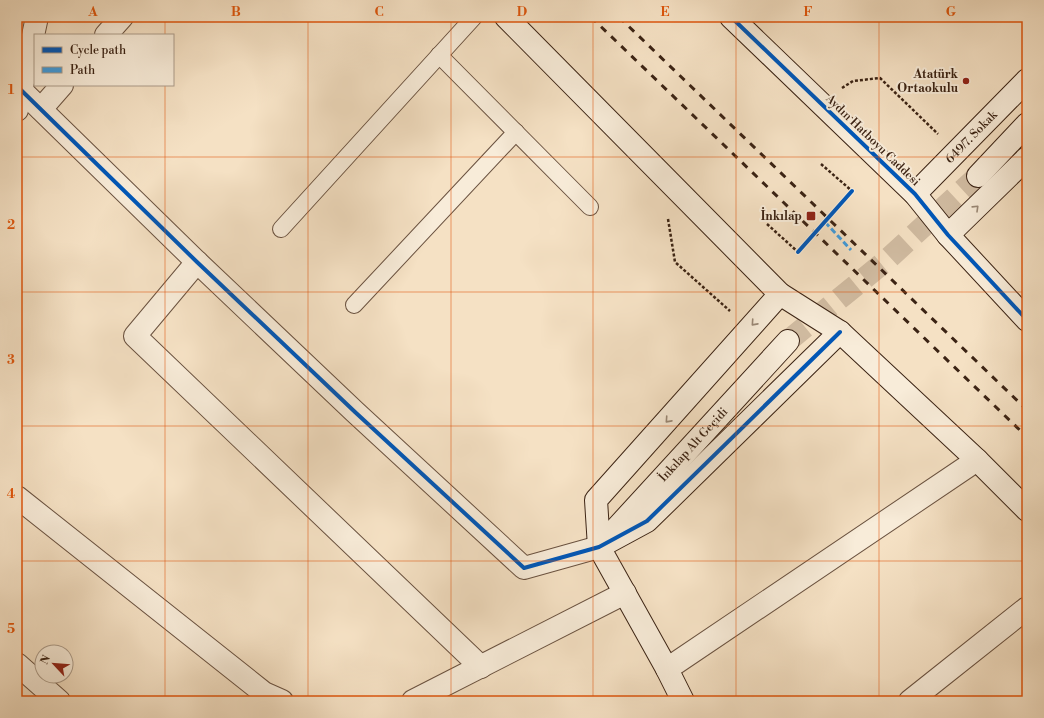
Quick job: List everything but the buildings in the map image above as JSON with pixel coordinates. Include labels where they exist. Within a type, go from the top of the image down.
[{"type":"street","points":[[37,17],[19,100],[41,109],[197,262],[355,412],[524,568],[599,547],[647,520],[840,332]]},
{"type":"street","points":[[107,34],[122,17]]},
{"type":"street","points":[[506,17],[780,294],[840,332],[977,460],[1027,510]]},
{"type":"street","name":"Aydın Hatboyu Caddesi","points":[[731,17],[915,194],[948,235],[1027,320]]},
{"type":"street","name":"649/7. Sokak","points":[[915,194],[1027,80]]},
{"type":"street","points":[[41,109],[61,86]]},
{"type":"street","points":[[978,176],[1027,124]]},
{"type":"street","points":[[948,235],[1027,158]]},
{"type":"street","points":[[197,262],[135,336],[481,667]]},
{"type":"street","points":[[683,701],[667,669],[599,547],[596,500],[780,294]]},
{"type":"street","name":"İnkılap Alt Geçidi","points":[[599,547],[788,341]]},
{"type":"street","points":[[667,669],[977,460]]},
{"type":"street","points":[[17,497],[267,698]]},
{"type":"street","points":[[413,701],[625,593]]},
{"type":"street","points":[[920,698],[1027,608]]},
{"type":"street","points":[[17,664],[59,701]]},
{"type":"lane","points":[[281,229],[474,17]]},
{"type":"lane","points":[[439,55],[590,206]]},
{"type":"lane","points":[[354,305],[516,132]]},
{"type":"path","points":[[820,103],[853,81],[880,78],[940,136]]},
{"type":"path","points":[[821,164],[852,191]]},
{"type":"path","points":[[767,224],[798,252]]},
{"type":"path","points":[[675,262],[731,312]]},
{"type":"tunnel","points":[[788,341],[889,258],[978,176]]},
{"type":"railway","points":[[591,17],[1027,437]]},
{"type":"railway","points":[[619,17],[1027,410]]},
{"type":"marked path","points":[[825,222],[851,250]]},
{"type":"cycle path","points":[[731,17],[915,194],[948,235],[1027,320]]},
{"type":"cycle path","points":[[21,90],[197,262],[355,412],[524,568],[599,547],[647,521],[840,332]]},
{"type":"cycle path","points":[[798,252],[852,191]]},
{"type":"place","name":"Atatürk Ortaokulu","points":[[966,81]]},
{"type":"place","name":"İnkılap","points":[[811,216]]}]
